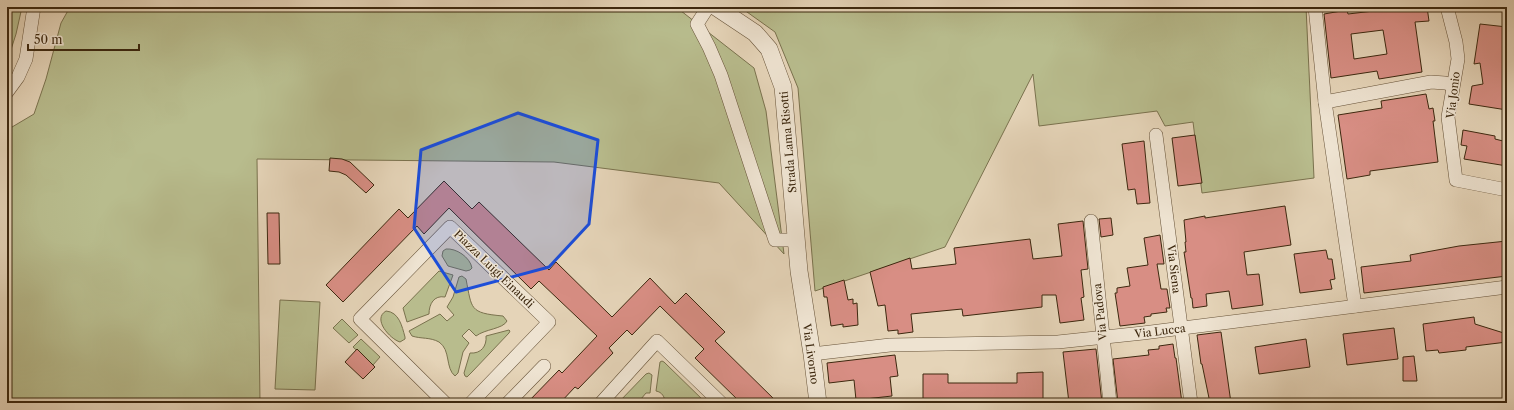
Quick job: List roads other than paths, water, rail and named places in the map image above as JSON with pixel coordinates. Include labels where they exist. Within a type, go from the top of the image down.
[{"type":"street","points":[[708,7],[697,24],[721,75],[775,240],[796,240]]},
{"type":"street","name":"Strada Lama Risotti","points":[[716,7],[755,33],[769,49],[783,87],[798,271],[804,305]]},
{"type":"street","points":[[1315,7],[1326,102],[1355,306]]},
{"type":"street","name":"Via Jonio","points":[[1446,7],[1456,42],[1458,59],[1448,117],[1456,180],[1507,190]]},
{"type":"street","points":[[7,92],[18,77],[26,59],[35,10]]},
{"type":"street","points":[[1326,102],[1431,82],[1453,85]]},
{"type":"street","name":"Via Siena","points":[[1156,135],[1192,403]]},
{"type":"street","name":"Via Padova","points":[[1091,221],[1110,403]]},
{"type":"street","name":"Piazza Luigi Einaudi","points":[[445,403],[360,319],[450,226],[549,322],[471,403]]},
{"type":"street","name":"Via Lucca","points":[[812,354],[890,345],[1058,342],[1103,338],[1507,287]]},
{"type":"street","name":"Via Livorno","points":[[804,305],[818,403]]},
{"type":"street","points":[[601,403],[657,341],[721,403]]},
{"type":"street","points":[[508,403],[544,366]]}]
